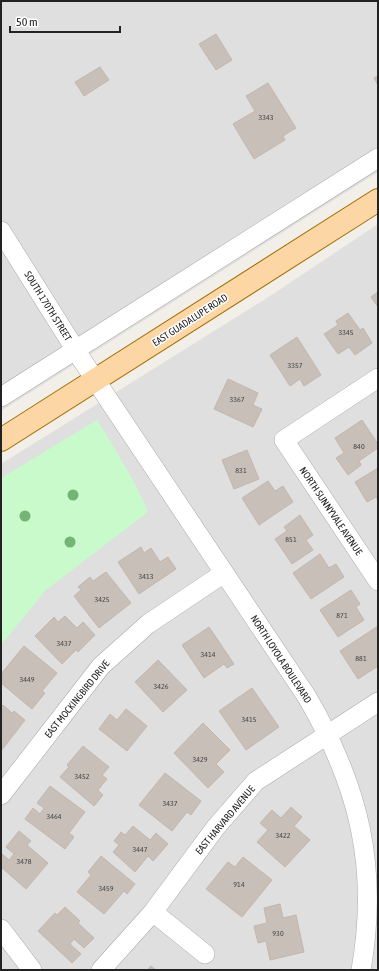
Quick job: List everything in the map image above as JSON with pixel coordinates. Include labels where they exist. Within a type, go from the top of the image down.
[{"type":"main road","name":"EAST GUADALUPE ROAD","points":[[1,440],[378,200]]},
{"type":"street","points":[[1,397],[378,158]]},
{"type":"street","name":"SOUTH 170TH STREET","points":[[1,231],[96,380]]},
{"type":"street","name":"NORTH SUNNYVALE AVENUE","points":[[378,378],[284,440],[378,581]]},
{"type":"street","name":"NORTH LOYOLA BOULEVARD","points":[[96,380],[307,697],[328,734],[356,799],[372,857],[374,882],[373,914],[366,953],[361,970]]},
{"type":"street","name":"EAST MOCKINGBIRD DRIVE","points":[[1,795],[101,666],[148,624],[224,573]]},
{"type":"street","name":"EAST HARVARD AVENUE","points":[[101,970],[153,912],[216,827],[256,781],[378,702]]},
{"type":"street","points":[[153,912],[205,954]]},
{"type":"street","points":[[1,929],[32,970]]},
{"type":"shaded area","points":[[1,1],[378,1],[378,172],[1,411]]},
{"type":"shaded area","points":[[378,224],[378,970],[1,970],[1,464],[267,298]]},
{"type":"green space","points":[[97,420],[131,476],[148,512],[46,590],[1,645],[1,478]]},
{"type":"building","points":[[216,34],[232,60],[216,70],[199,44]]},
{"type":"building","points":[[100,67],[109,80],[84,96],[75,82]]},
{"type":"building","points":[[378,76],[378,85],[374,78]]},
{"type":"building","points":[[268,83],[296,128],[283,136],[285,140],[254,159],[233,124],[255,111],[246,96]]},
{"type":"building","points":[[378,292],[378,307],[371,297]]},
{"type":"building","points":[[348,313],[360,330],[363,328],[372,343],[355,355],[349,347],[338,354],[324,334],[338,325],[336,321]]},
{"type":"building","points":[[297,337],[321,375],[304,386],[300,379],[290,386],[270,355]]},
{"type":"building","points":[[228,379],[258,393],[253,405],[262,409],[253,427],[214,409]]},
{"type":"building","points":[[362,420],[378,444],[378,448],[359,461],[361,465],[348,475],[336,458],[344,453],[335,438]]},
{"type":"building","points":[[247,450],[259,479],[234,489],[222,460]]},
{"type":"building","points":[[378,468],[378,500],[376,497],[367,502],[355,482]]},
{"type":"building","points":[[268,481],[275,491],[283,486],[293,502],[259,525],[242,498]]},
{"type":"building","points":[[300,515],[313,535],[306,540],[313,550],[292,564],[275,539],[287,531],[284,527]]},
{"type":"building","points":[[141,547],[144,553],[151,548],[160,562],[168,557],[176,569],[139,594],[118,562]]},
{"type":"building","points":[[320,554],[329,568],[336,564],[344,577],[311,599],[293,573]]},
{"type":"building","points":[[106,572],[131,603],[99,628],[74,596],[81,590],[78,587],[90,577],[93,581]]},
{"type":"building","points":[[351,590],[360,604],[356,607],[364,620],[338,637],[320,610]]},
{"type":"building","points":[[65,616],[77,628],[83,622],[95,635],[78,652],[76,650],[62,664],[35,636],[54,617],[58,622]]},
{"type":"building","points":[[378,626],[378,666],[358,679],[340,651]]},
{"type":"building","points":[[209,627],[234,664],[227,668],[224,664],[204,678],[182,645]]},
{"type":"building","points":[[24,646],[57,673],[42,691],[45,693],[32,709],[1,683],[1,674]]},
{"type":"building","points":[[158,660],[187,690],[163,712],[135,682]]},
{"type":"building","points":[[252,688],[279,727],[246,750],[219,711]]},
{"type":"building","points":[[3,705],[12,713],[14,711],[25,720],[1,751],[1,707]]},
{"type":"building","points":[[126,709],[147,726],[127,751],[99,729],[110,714],[117,720]]},
{"type":"building","points":[[203,723],[230,750],[216,764],[224,772],[208,788],[174,753]]},
{"type":"building","points":[[83,746],[109,767],[102,775],[107,779],[98,790],[103,795],[94,806],[60,777],[69,767],[67,765]]},
{"type":"building","points":[[165,773],[201,801],[191,815],[187,812],[172,831],[139,805]]},
{"type":"building","points":[[50,786],[85,812],[69,833],[74,837],[65,849],[25,819],[33,808],[40,814],[44,808],[37,803]]},
{"type":"building","points":[[291,807],[302,817],[294,826],[310,840],[285,867],[257,842],[268,830],[260,823],[272,810],[281,818]]},
{"type":"building","points":[[133,826],[150,840],[156,833],[168,844],[153,861],[148,856],[135,872],[113,852],[119,845],[114,841],[121,832],[125,835]]},
{"type":"building","points":[[19,831],[31,841],[27,845],[48,863],[26,889],[1,867],[1,853],[9,860],[14,854],[6,847]]},
{"type":"building","points":[[101,856],[135,884],[127,894],[124,891],[104,914],[77,892],[91,875],[88,872]]},
{"type":"building","points":[[243,857],[272,880],[242,917],[206,889],[228,862],[235,867]]},
{"type":"building","points":[[280,904],[283,918],[296,915],[304,952],[270,960],[266,941],[258,943],[254,926],[267,923],[264,908]]},
{"type":"building","points":[[65,907],[80,921],[78,923],[94,938],[84,948],[74,939],[70,944],[81,954],[72,963],[38,931],[55,913],[57,915]]},
{"type":"building","points":[[151,966],[156,970],[147,970]]}]
